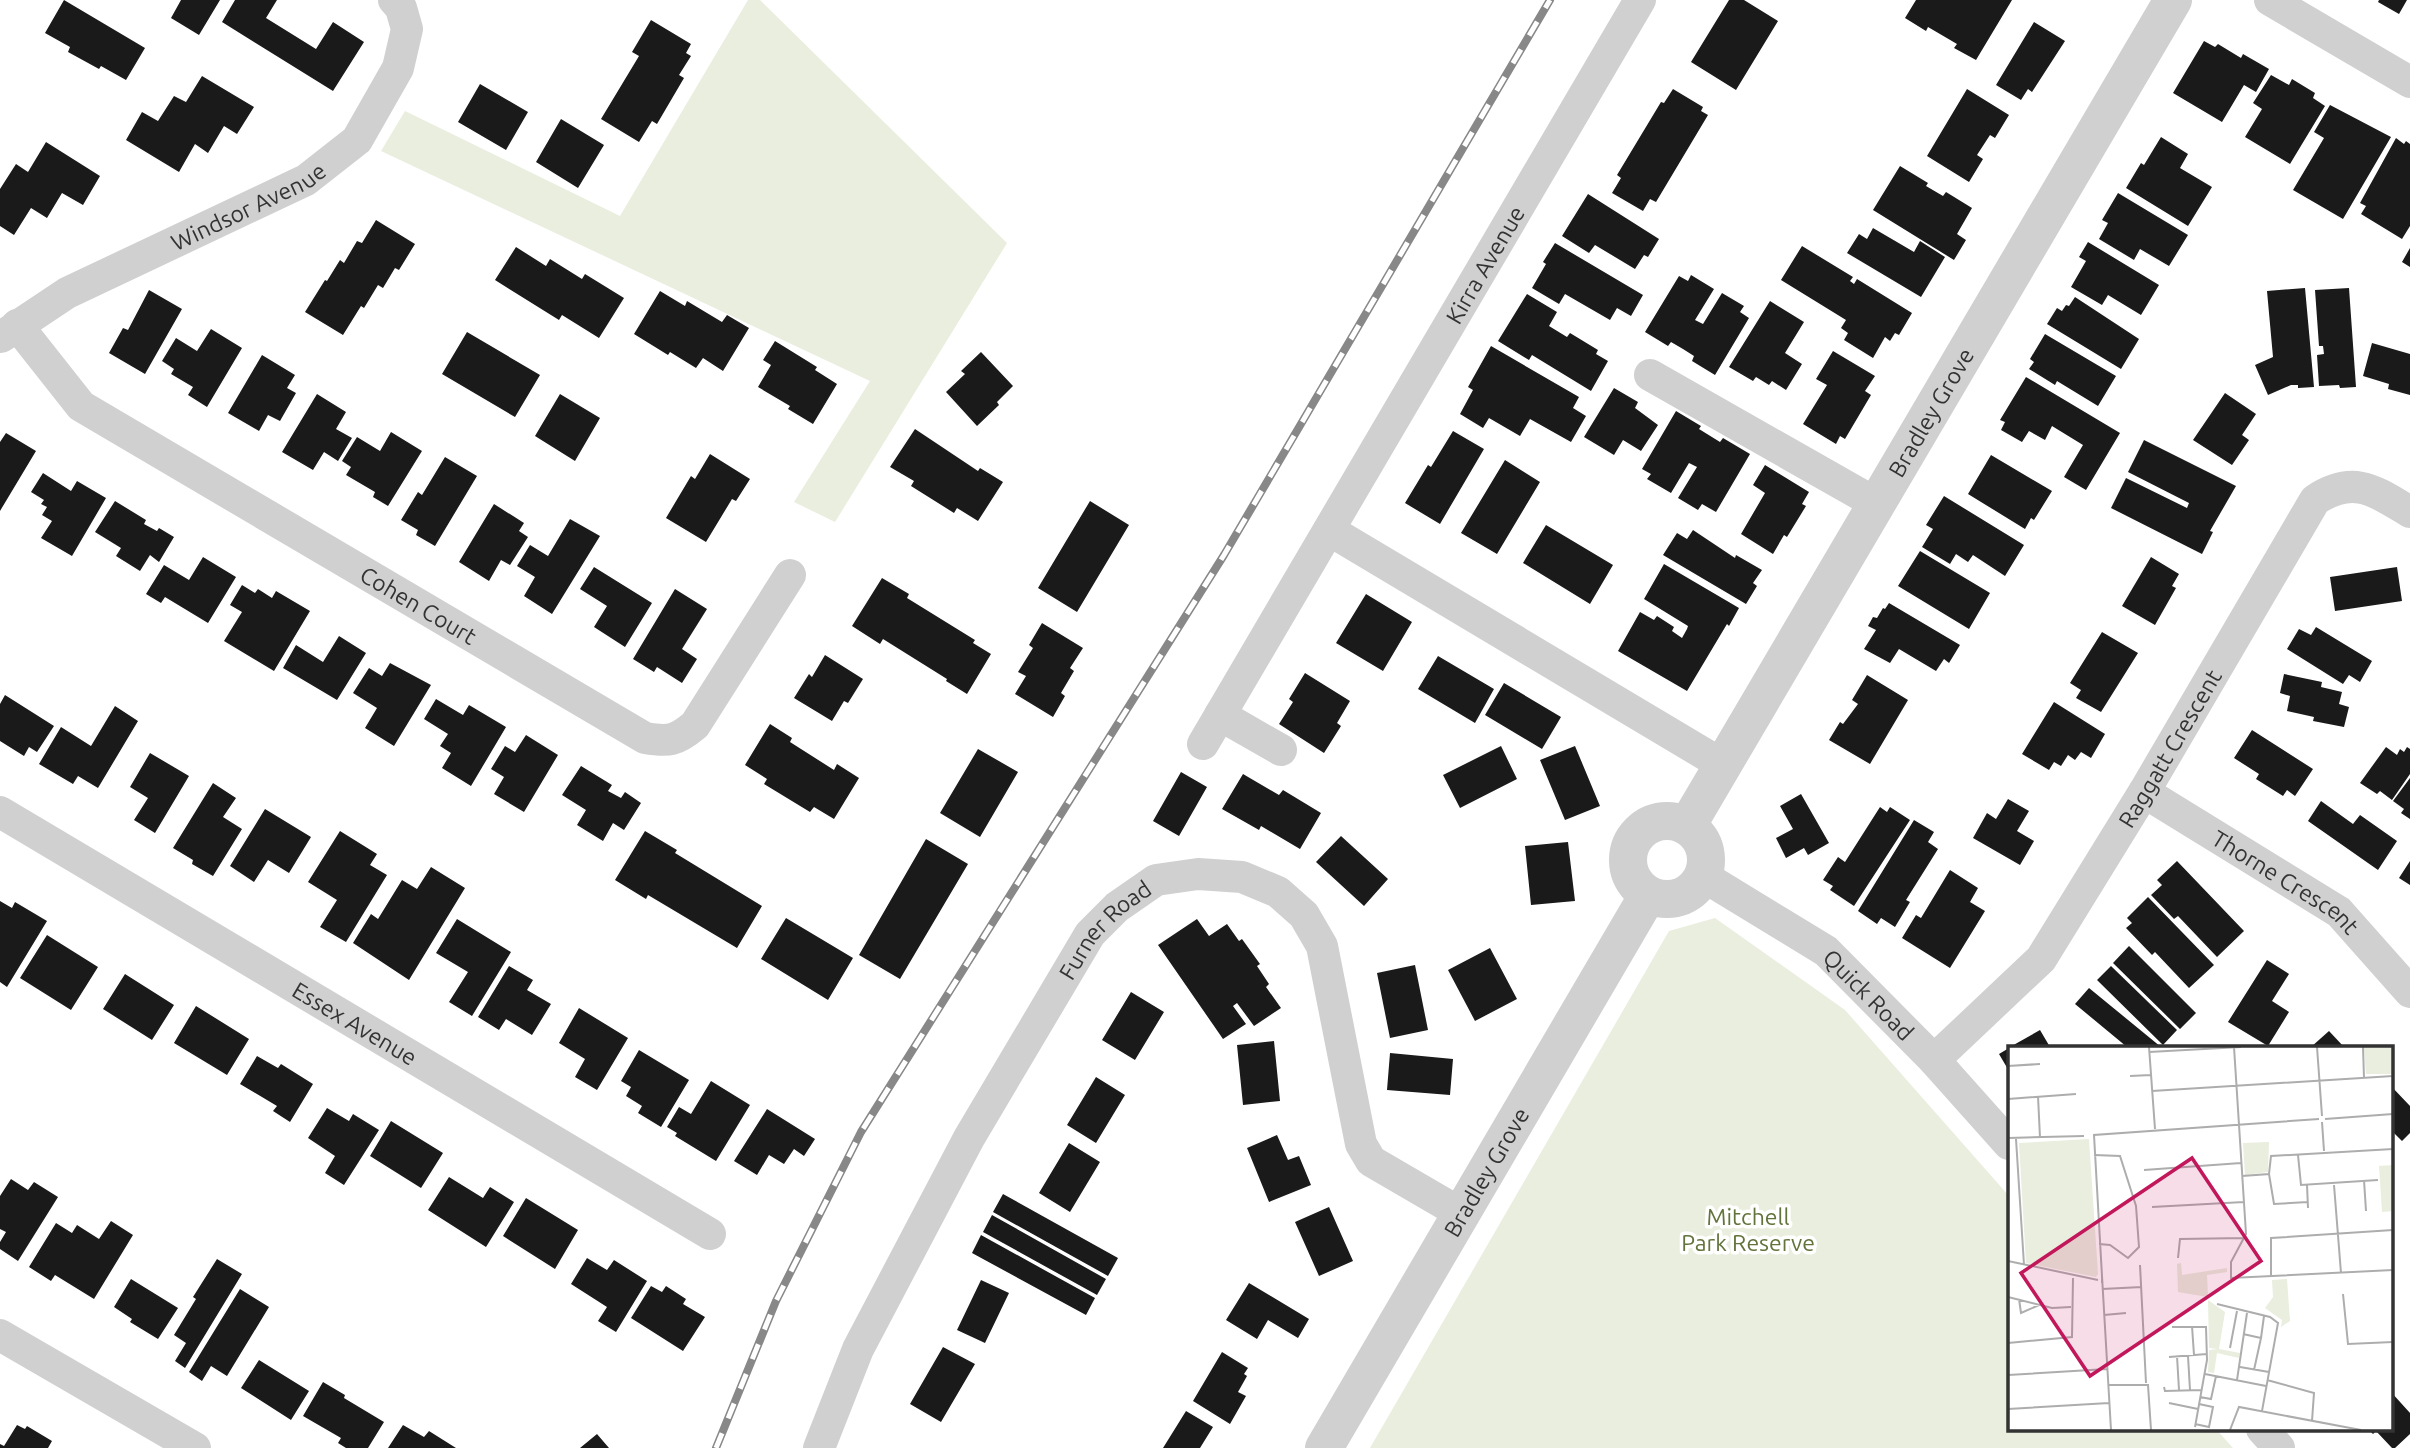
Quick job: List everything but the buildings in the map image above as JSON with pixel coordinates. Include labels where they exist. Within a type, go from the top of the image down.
[{"type":"street","name":"Windsor Avenue","points":[[8,332],[67,293],[306,180],[357,140],[398,68],[407,29],[401,8],[394,0]]},
{"type":"street","name":"Kirra Avenue","points":[[1203,744],[1640,0]]},
{"type":"street","name":"Bradley Grove","points":[[1687,826],[2173,0]]},
{"type":"street","points":[[2270,0],[2410,82]]},
{"type":"street","name":"Cohen Court","points":[[8,332],[81,406],[645,738],[665,741],[681,737],[695,725],[790,575]]},
{"type":"street","points":[[1650,375],[1877,504]]},
{"type":"street","name":"Raggatt Crescent","points":[[1934,1060],[2041,959],[2144,792],[2315,500],[2332,489],[2350,486],[2371,489],[2410,512]]},
{"type":"street","points":[[1329,530],[1723,765]]},
{"type":"street","points":[[1220,715],[1280,750]]},
{"type":"street","name":"Thorne Crescent","points":[[2144,792],[2339,912],[2410,992]]},
{"type":"street","name":"Essex Avenue","points":[[0,813],[710,1234]]},
{"type":"street","points":[[1672,821],[1687,826],[1701,841],[1706,855],[1703,876],[1695,889],[1681,897],[1666,900],[1648,895],[1637,886],[1630,873],[1627,861],[1631,844],[1638,834],[1650,825],[1672,821]]},
{"type":"street","name":"Furner Road","points":[[819,1448],[858,1349],[990,1101],[1090,934],[1118,907],[1156,880],[1198,874],[1242,877],[1278,892],[1304,915],[1322,946],[1361,1144],[1371,1161],[1462,1214]]},
{"type":"street","name":"Quick Road","points":[[1703,876],[1826,951],[1934,1060],[2008,1143]]},
{"type":"street","name":"Bradley Grove","points":[[1324,1448],[1648,895]]},
{"type":"street","points":[[0,1335],[195,1448]]},
{"type":"street","points":[[2263,1430],[2279,1448]]},
{"type":"green space","points":[[748,0],[760,0],[1007,243],[835,522],[794,502],[870,381],[381,151],[405,111],[620,216]]},
{"type":"green space","name":"Mitchell Park Reserve","points":[[1715,918],[1845,1010],[2008,1195],[2008,1430],[2217,1430],[2233,1448],[1370,1448],[1669,931]]},
{"type":"railway","points":[[716,1448],[776,1301],[861,1132],[1224,555],[1550,0]]}]
